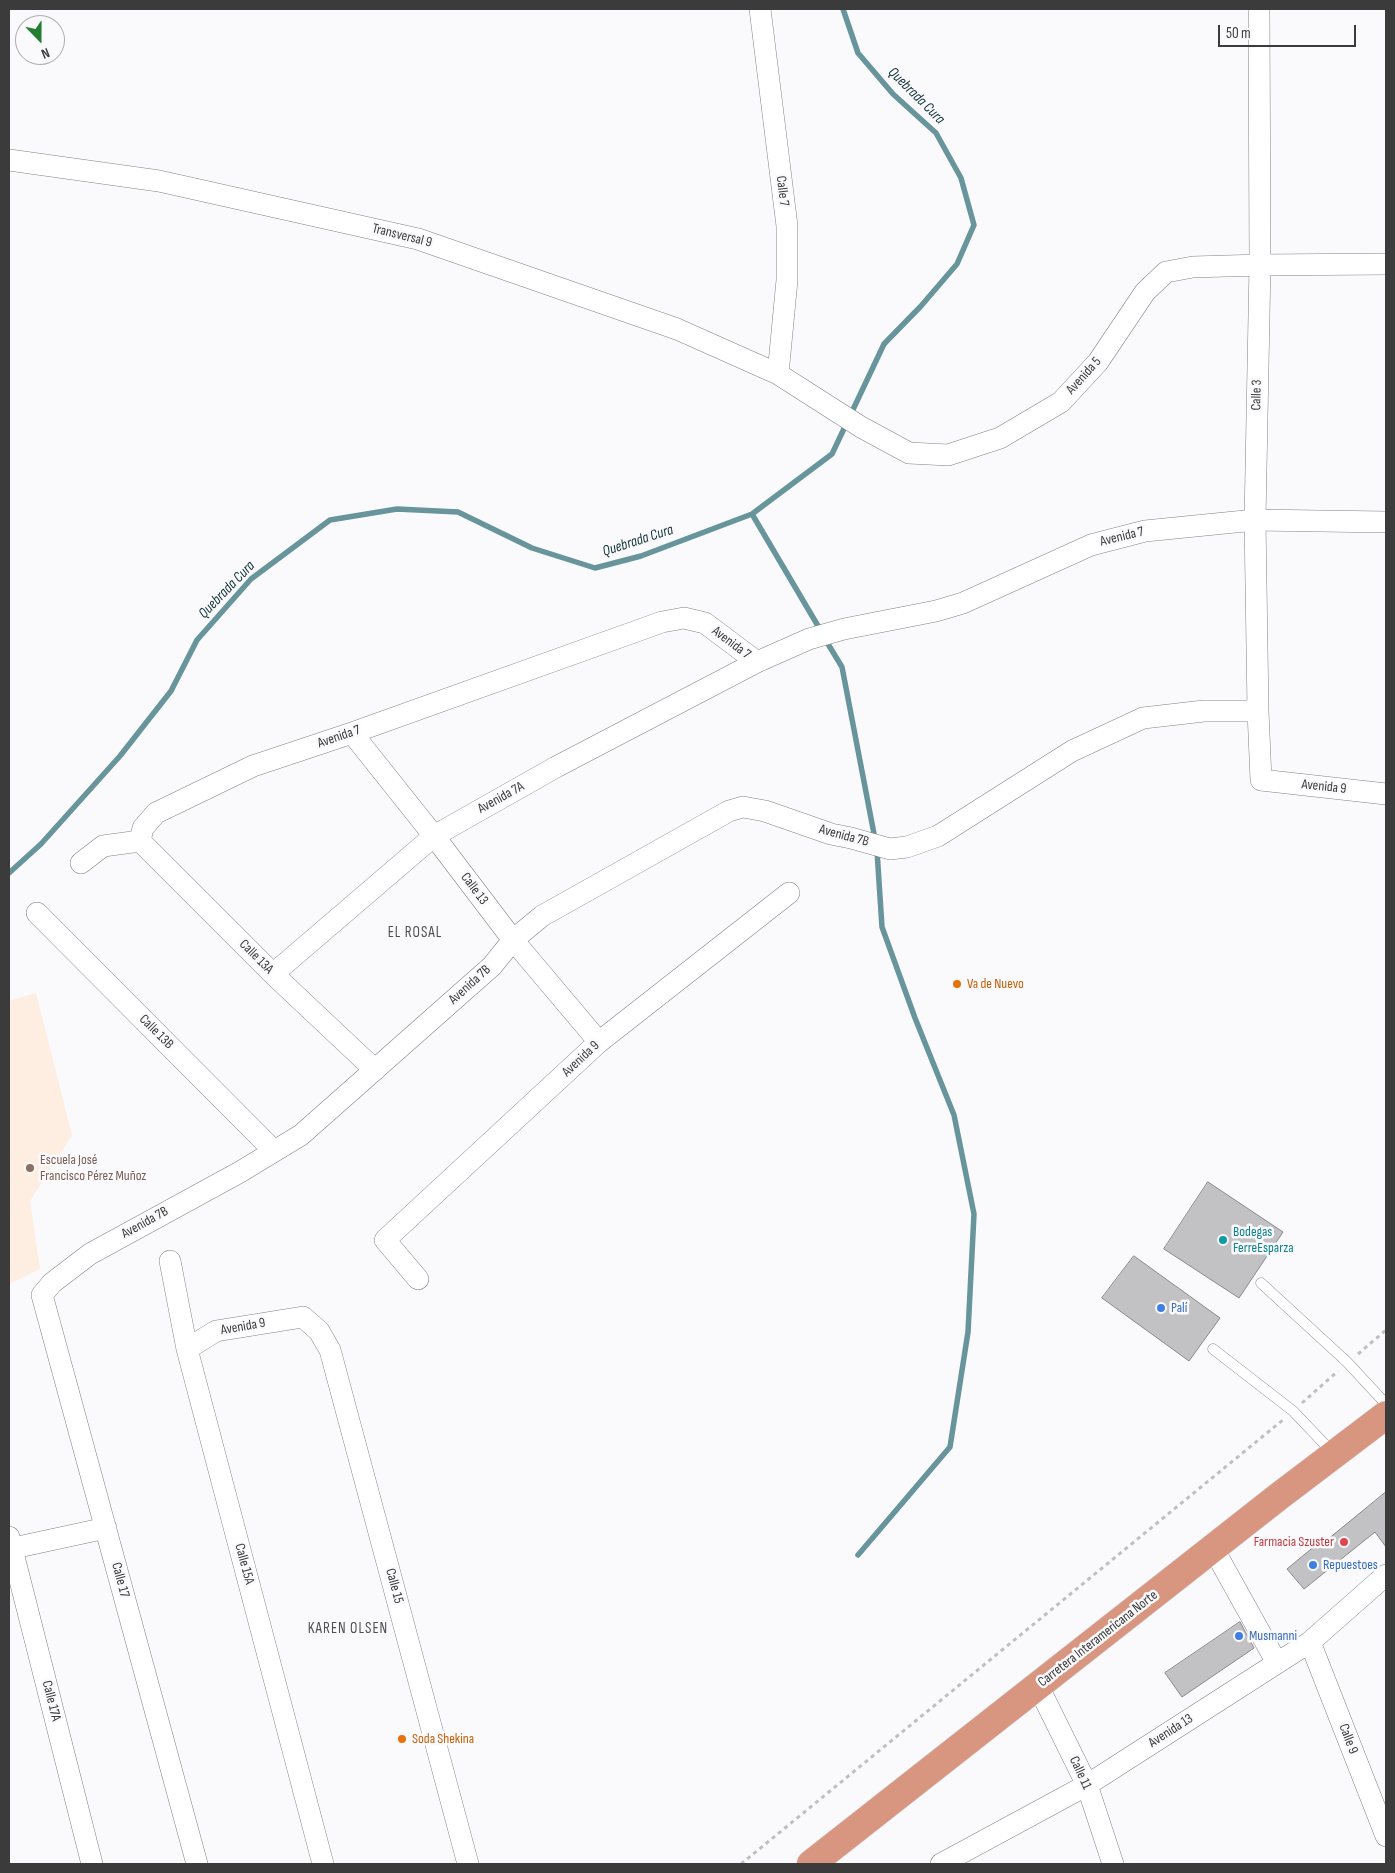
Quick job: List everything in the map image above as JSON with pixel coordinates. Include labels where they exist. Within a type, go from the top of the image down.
[{"type":"highway","name":"Carretera Interamericana Norte","points":[[811,1864],[1213,1548],[1386,1415]]},
{"type":"highway","points":[[1296,1484],[1386,1428]]},
{"type":"street","name":"Calle 7","points":[[760,9],[787,226],[786,280],[778,374]]},
{"type":"street","name":"Calle 3","points":[[1259,9],[1260,265],[1255,520],[1261,780]]},
{"type":"street","name":"Transversal 9","points":[[9,160],[159,181],[418,239],[677,329],[778,374]]},
{"type":"street","name":"Avenida 5","points":[[778,374],[861,427],[909,453],[948,455],[1000,438],[1060,402],[1098,362],[1145,292],[1166,272],[1193,267],[1386,264]]},
{"type":"street","name":"Avenida 7","points":[[140,841],[144,828],[156,813],[253,766],[352,733],[652,626],[684,618],[705,623],[757,662],[809,639],[844,629],[936,611],[963,603],[1091,545],[1136,533],[1255,520],[1386,522]]},
{"type":"street","name":"Avenida 7A","points":[[273,974],[434,836],[556,767],[757,662]]},
{"type":"street","name":"Avenida 7B","points":[[42,1296],[52,1283],[90,1254],[274,1152],[301,1135],[492,966],[513,940],[542,916],[729,811],[743,807],[766,811],[831,834],[890,848],[907,847],[938,836],[1072,751],[1143,718],[1204,711],[1258,711]]},
{"type":"street","name":"Calle 13","points":[[352,733],[513,940],[599,1042]]},
{"type":"street","name":"Avenida 9","points":[[1261,780],[1386,794]]},
{"type":"street","points":[[81,863],[103,846],[140,841]]},
{"type":"street","name":"Calle 13A","points":[[140,841],[273,974],[375,1070]]},
{"type":"street","name":"Avenida 9","points":[[418,1280],[386,1240],[599,1042],[789,893]]},
{"type":"street","name":"Calle 13B","points":[[38,913],[274,1152]]},
{"type":"street","name":"Calle 15A","points":[[170,1261],[187,1349],[323,1864]]},
{"type":"street","name":"Calle 17","points":[[42,1296],[197,1864]]},
{"type":"street","name":"Avenida 9","points":[[187,1349],[216,1331],[303,1317]]},
{"type":"street","name":"Calle 15","points":[[303,1317],[319,1331],[330,1350],[468,1864]]},
{"type":"street","points":[[10,1545],[106,1528]]},
{"type":"street","name":"Calle 17A","points":[[10,1545],[92,1864]]},
{"type":"street","points":[[1213,1548],[1277,1663]]},
{"type":"street","name":"Avenida 13","points":[[941,1864],[1087,1785],[1310,1642],[1386,1575]]},
{"type":"street","name":"Calle 9","points":[[1310,1642],[1386,1836]]},
{"type":"street","name":"Calle 11","points":[[1038,1686],[1087,1785],[1113,1864]]},
{"type":"lane","points":[[1261,1283],[1347,1362],[1386,1404]]},
{"type":"lane","points":[[1213,1350],[1293,1411],[1334,1454]]},
{"type":"path","points":[[741,1864],[1293,1411],[1386,1330]]},
{"type":"shaded area","name":"Escuela José Francisco Pérez Muñoz","points":[[36,993],[72,1135],[30,1201],[40,1269],[9,1284],[9,1001]]},
{"type":"building","name":"Bodegas FerreEsparza","points":[[1208,1182],[1283,1232],[1239,1298],[1164,1249]]},
{"type":"building","name":"Palí","points":[[1134,1256],[1220,1318],[1189,1361],[1102,1298]]},
{"type":"building","points":[[1386,1492],[1386,1547],[1375,1532],[1304,1589],[1287,1569]]},
{"type":"building","points":[[1240,1622],[1254,1648],[1182,1697],[1165,1673]]},
{"type":"waterway","name":"Quebrada Cura","points":[[9,873],[41,844],[120,756],[171,691],[197,640],[251,579],[330,520],[397,509],[458,512],[532,548],[595,568],[641,556],[752,514],[832,454],[884,344],[921,306],[957,264],[974,225],[961,178],[936,133],[893,94],[858,53],[843,9]]},
{"type":"waterway","points":[[752,514],[821,631]]},
{"type":"waterway","points":[[825,639],[842,667],[875,839]]},
{"type":"waterway","points":[[858,1555],[950,1447],[968,1332],[974,1214],[954,1115],[915,1018],[882,927],[877,851]]},
{"type":"place","name":"Va de Nuevo","points":[[957,984]]},
{"type":"place","name":"Escuela José Francisco Pérez Muñoz","points":[[30,1168]]},
{"type":"place","name":"Bodegas FerreEsparza","points":[[1223,1240]]},
{"type":"place","name":"Palí","points":[[1161,1308]]},
{"type":"place","name":"Farmacia Szuster","points":[[1344,1542]]},
{"type":"place","name":"Repuestoes","points":[[1313,1565]]},
{"type":"place","name":"Musmanni","points":[[1239,1636]]},
{"type":"place","name":"Soda Shekina","points":[[402,1739]]},
{"type":"district","name":"EL ROSAL","points":[[415,933]]},
{"type":"district","name":"KAREN OLSEN","points":[[348,1629]]}]
